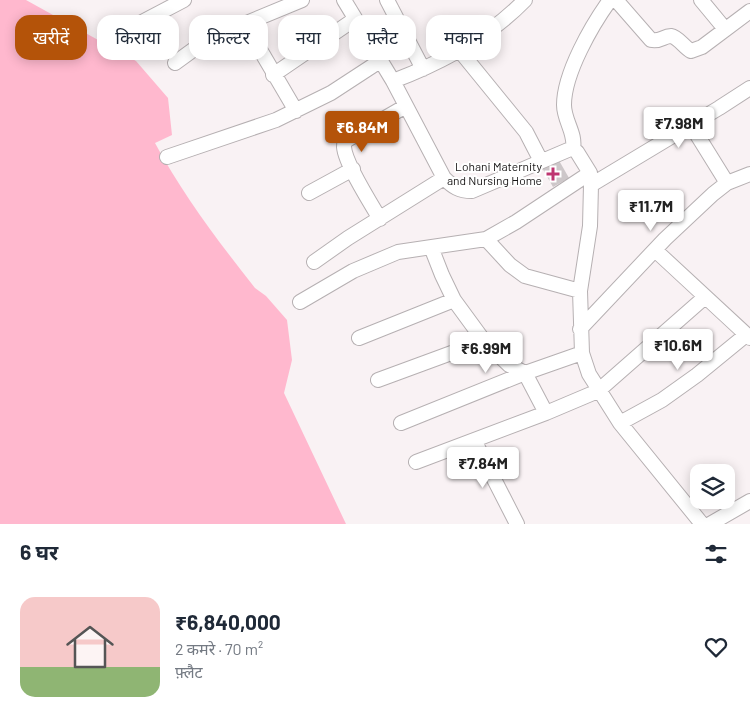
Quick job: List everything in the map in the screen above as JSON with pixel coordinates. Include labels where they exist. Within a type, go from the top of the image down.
[{"type":"street","points":[[155,15],[184,0]]},
{"type":"street","points":[[266,15],[302,0]]},
{"type":"street","points":[[344,0],[353,15]]},
{"type":"street","points":[[387,0],[423,70]]},
{"type":"street","points":[[501,20],[524,0]]},
{"type":"street","points":[[573,149],[574,136],[566,117],[565,95],[581,49],[594,23],[610,0]]},
{"type":"street","points":[[616,0],[651,40],[657,41],[673,36],[691,51],[702,47],[750,11]]},
{"type":"street","points":[[701,0],[725,29]]},
{"type":"street","points":[[273,75],[349,23]]},
{"type":"street","points":[[175,63],[189,52]]},
{"type":"street","points":[[265,60],[296,110]]},
{"type":"street","points":[[393,81],[423,70],[442,60]]},
{"type":"street","points":[[467,60],[526,132],[541,161]]},
{"type":"street","points":[[167,156],[276,120],[331,93],[380,61],[393,81],[444,178],[454,188],[472,191],[573,149]]},
{"type":"street","points":[[300,302],[354,271],[398,252],[486,239],[590,179],[691,125],[750,88]]},
{"type":"street","points":[[380,219],[353,169],[344,149],[344,143],[406,106]]},
{"type":"street","points":[[691,125],[727,184]]},
{"type":"street","points":[[573,149],[577,152],[590,179],[590,226],[580,291],[582,353],[589,374],[620,423],[702,524]]},
{"type":"street","points":[[309,193],[353,169]]},
{"type":"street","points":[[580,328],[654,250],[713,194],[727,184],[750,174]]},
{"type":"street","points":[[314,262],[348,238],[444,178]]},
{"type":"street","points":[[486,239],[510,265],[525,276],[580,291]]},
{"type":"street","points":[[431,246],[442,276],[454,300],[484,341],[509,364],[525,373],[546,414]]},
{"type":"street","points":[[620,423],[662,400],[697,375],[746,332],[654,250]]},
{"type":"street","points":[[416,462],[546,414],[598,391],[705,297]]},
{"type":"street","points":[[359,338],[454,300]]},
{"type":"street","points":[[378,380],[484,341]]},
{"type":"street","points":[[402,423],[525,373],[582,353]]},
{"type":"street","points":[[474,440],[517,524]]},
{"type":"street","points":[[710,524],[750,502]]},
{"type":"shaded area","points":[[0,0],[26,0],[53,15],[15,15],[15,60],[87,60],[87,34],[97,39],[97,60],[134,60],[168,98],[172,135],[155,143],[177,181],[214,235],[255,288],[266,296],[287,320],[292,360],[284,393],[346,524],[0,524]]},
{"type":"building","points":[[557,157],[569,178],[553,187],[541,166]]},
{"type":"place","name":"Lohani Maternity and Nursing Home","points":[[553,174]]}]
